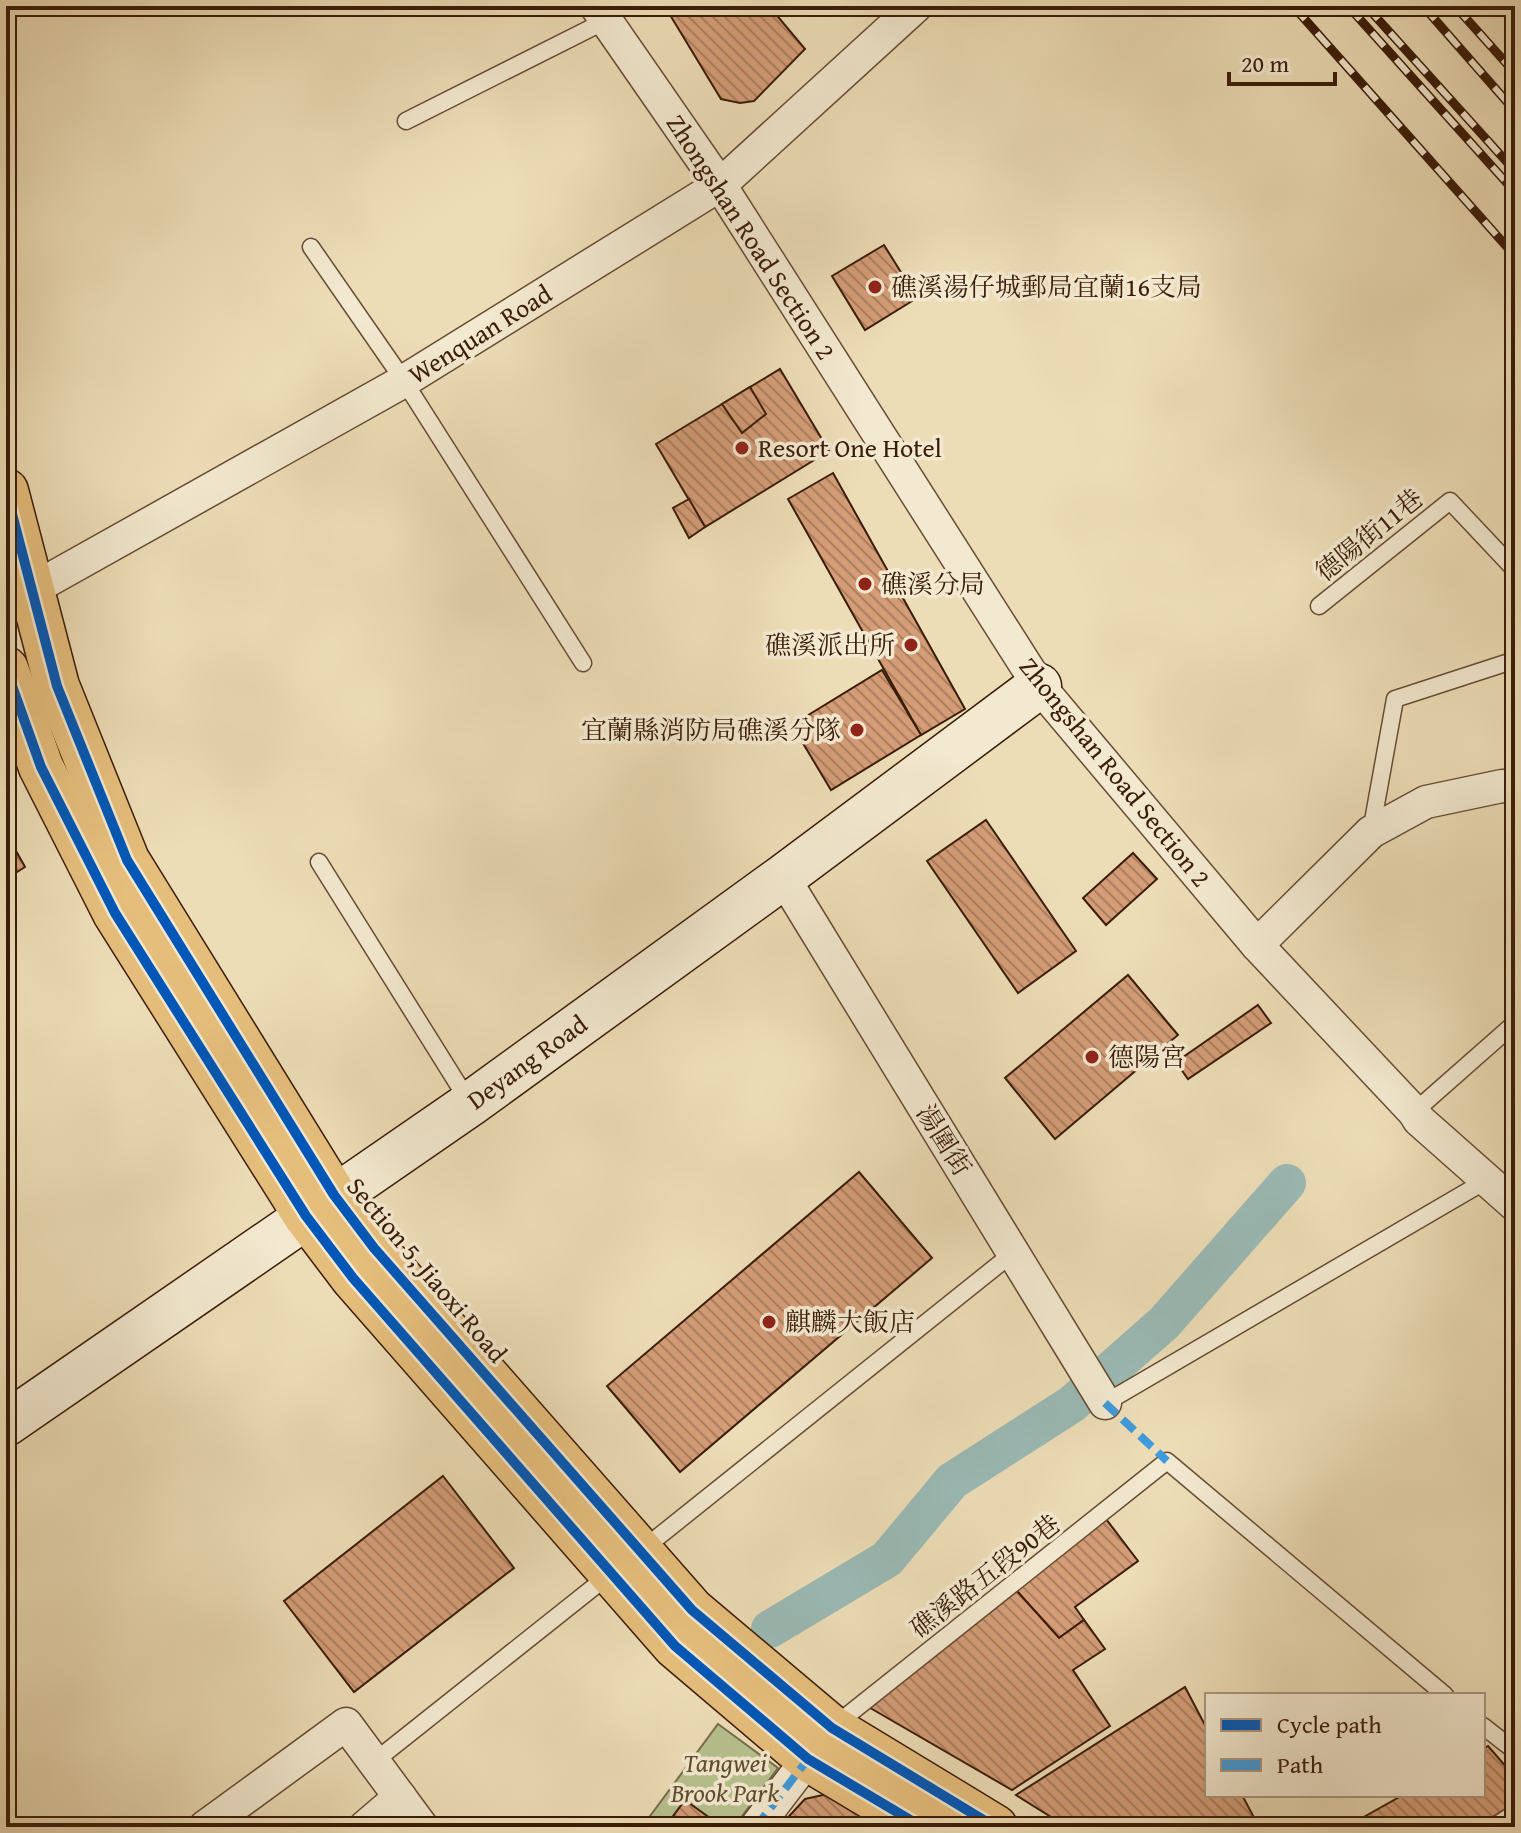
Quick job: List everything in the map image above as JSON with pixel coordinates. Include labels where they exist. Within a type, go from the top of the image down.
[{"type":"main road","name":"Section 5, Jiaoxi Road","points":[[6,491],[19,600],[127,860],[320,1206]]},
{"type":"main road","name":"Section 5, Jiaoxi Road","points":[[6,669],[41,767],[115,913],[320,1206],[374,1248],[627,1562],[692,1610],[820,1743],[922,1827]]},
{"type":"main road","name":"Section 5, Jiaoxi Road","points":[[820,1743],[995,1827]]},
{"type":"street","name":"Wenquan Road","points":[[19,600],[404,381],[720,185],[916,6]]},
{"type":"street","name":"Zhongshan Road Section 2","points":[[600,13],[720,185],[1039,686],[1257,945],[1419,1120],[1515,1205]]},
{"type":"street","name":"Deyang Road","points":[[6,1424],[470,1104],[1039,686]]},
{"type":"street","points":[[1257,945],[1371,832],[1426,802],[1502,786],[1515,787]]},
{"type":"street","name":"湯圍街","points":[[783,877],[1105,1403]]},
{"type":"street","points":[[205,1827],[346,1724],[422,1827]]},
{"type":"street","points":[[756,1827],[820,1743]]},
{"type":"street","points":[[365,1827],[400,1797]]},
{"type":"lane","points":[[406,121],[600,13]]},
{"type":"lane","points":[[311,247],[404,381],[583,663]]},
{"type":"lane","name":"德陽街11巷","points":[[1319,606],[1450,501],[1515,570]]},
{"type":"lane","points":[[1371,832],[1395,699],[1515,660]]},
{"type":"lane","points":[[319,862],[470,1104]]},
{"type":"lane","points":[[1414,1112],[1515,1023]]},
{"type":"lane","points":[[1105,1403],[1487,1180]]},
{"type":"lane","points":[[375,1761],[1013,1253]]},
{"type":"lane","name":"礁溪路五段90巷","points":[[820,1743],[1167,1461],[1443,1693]]},
{"type":"lane","points":[[1485,1728],[1515,1751]]},
{"type":"lane","points":[[1494,1827],[1515,1813]]},
{"type":"green space","name":"Tangwei Brook Park","points":[[718,1724],[778,1768],[734,1827],[642,1827]]},
{"type":"building","points":[[671,6],[769,6],[805,49],[754,101],[740,103],[721,99],[667,10]]},
{"type":"building","name":"礁溪湯仔城郵局宜蘭16支局","points":[[884,245],[917,298],[865,330],[832,276]]},
{"type":"building","name":"Resort One Hotel","points":[[780,369],[829,451],[705,527],[656,444]]},
{"type":"building","points":[[750,387],[766,414],[742,433],[722,404]]},
{"type":"building","name":"礁溪分局","points":[[833,473],[965,709],[921,735],[788,499]]},
{"type":"building","points":[[689,499],[705,527],[689,538],[673,508]]},
{"type":"building","name":"宜蘭縣消防局礁溪分隊","points":[[882,670],[921,735],[831,790],[792,725]]},
{"type":"building","points":[[986,820],[1076,951],[1018,993],[927,861]]},
{"type":"building","points":[[6,833],[25,867],[6,879]]},
{"type":"building","points":[[1133,853],[1157,879],[1106,925],[1083,898]]},
{"type":"building","name":"德陽宮","points":[[1128,975],[1178,1035],[1055,1139],[1005,1078]]},
{"type":"building","points":[[1258,1005],[1271,1023],[1188,1079],[1176,1062]]},
{"type":"building","name":"麒麟大飯店","points":[[859,1172],[932,1258],[680,1472],[607,1386]]},
{"type":"building","points":[[443,1476],[514,1568],[354,1692],[284,1601]]},
{"type":"building","points":[[1103,1515],[1138,1561],[1075,1607],[1084,1620],[1059,1638],[1015,1589]]},
{"type":"building","points":[[1015,1589],[1059,1638],[1084,1620],[1105,1649],[1073,1670],[1110,1726],[1012,1790],[865,1705]]},
{"type":"building","points":[[1185,1687],[1205,1725],[1205,1797],[1243,1797],[1259,1827],[1067,1827],[1016,1795]]},
{"type":"building","points":[[1488,1746],[1515,1777],[1515,1803],[1477,1827],[1346,1827],[1399,1797],[1485,1797],[1485,1748]]},
{"type":"building","points":[[841,1791],[895,1827],[779,1827],[805,1799]]},
{"type":"building","points":[[685,1800],[721,1826],[721,1827],[665,1827]]},
{"type":"waterway","points":[[770,1629],[887,1559],[952,1481],[1072,1404],[1164,1323],[1287,1183]]},
{"type":"railway","points":[[1293,6],[1515,256]]},
{"type":"railway","points":[[1348,6],[1515,192]]},
{"type":"railway","points":[[1366,6],[1515,171]]},
{"type":"railway","points":[[1423,6],[1515,111]]},
{"type":"railway","points":[[1455,6],[1515,73]]},
{"type":"marked path","points":[[1105,1403],[1167,1461]]},
{"type":"marked path","points":[[756,1827],[808,1759]]},
{"type":"cycle path","points":[[6,491],[57,686],[127,860],[334,1195],[374,1248],[692,1610],[832,1728],[995,1827]]},
{"type":"cycle path","points":[[6,669],[41,767],[115,913],[306,1216],[353,1278],[675,1646],[808,1759],[922,1827]]},
{"type":"place","name":"礁溪湯仔城郵局宜蘭16支局","points":[[875,287]]},
{"type":"place","name":"Resort One Hotel","points":[[742,448]]},
{"type":"place","name":"礁溪分局","points":[[865,584]]},
{"type":"place","name":"礁溪派出所","points":[[911,645]]},
{"type":"place","name":"宜蘭縣消防局礁溪分隊","points":[[857,730]]},
{"type":"place","name":"德陽宮","points":[[1092,1057]]},
{"type":"place","name":"麒麟大飯店","points":[[769,1322]]}]
